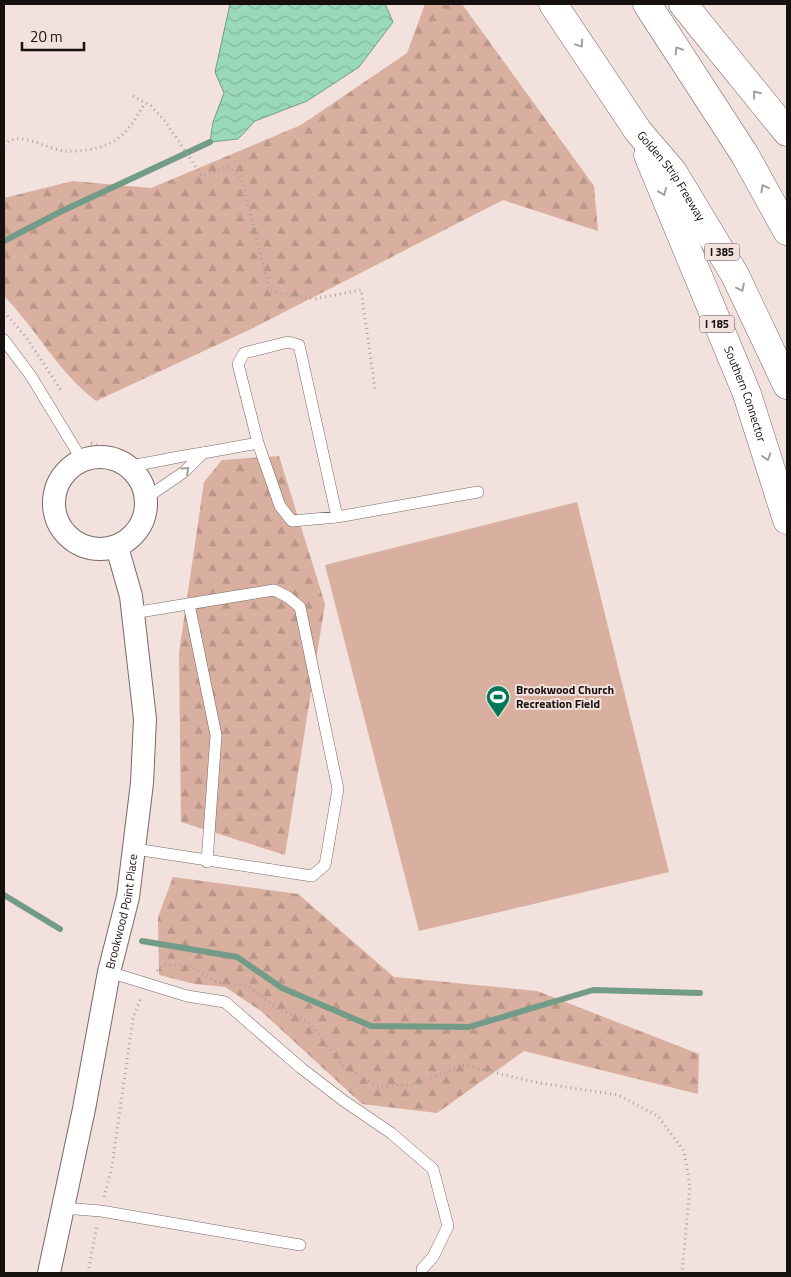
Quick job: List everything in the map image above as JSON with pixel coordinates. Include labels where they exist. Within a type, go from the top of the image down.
[{"type":"highway","name":"Golden Strip Freeway","points":[[553,4],[638,131],[673,172],[735,275],[787,385]]},
{"type":"highway","points":[[647,4],[746,155],[787,231]]},
{"type":"highway","points":[[682,4],[787,132]]},
{"type":"highway","name":"Southern Connector","points":[[638,131],[692,264],[748,394],[787,520]]},
{"type":"street","points":[[98,457],[129,461],[140,480],[146,498],[144,518],[134,535],[117,547],[101,550],[85,548],[71,540],[60,528],[54,513],[54,497],[59,482],[68,469],[82,460],[98,457]]},
{"type":"street","name":"Brookwood Point Place","points":[[49,1273],[110,972],[128,897],[142,783],[145,719],[131,596],[117,547]]},
{"type":"lane","points":[[4,340],[31,376],[82,460]]},
{"type":"lane","points":[[337,517],[299,344],[288,342],[244,352],[238,364],[258,443],[280,506],[292,521],[337,517],[478,492]]},
{"type":"lane","points":[[129,461],[152,463],[173,456],[203,453],[258,443]]},
{"type":"lane","points":[[146,498],[184,472],[203,453]]},
{"type":"lane","points":[[133,613],[274,590],[288,597],[300,607],[338,788],[325,866],[312,876],[207,862],[135,849]]},
{"type":"lane","points":[[189,604],[216,734],[207,862]]},
{"type":"lane","points":[[110,972],[186,996],[225,1002],[301,1068],[390,1133],[433,1169],[448,1226],[433,1257],[422,1269]]},
{"type":"lane","points":[[63,1208],[101,1210],[300,1245]]},
{"type":"path","points":[[133,96],[151,106],[169,127],[202,176],[228,167],[242,179],[270,291],[314,299],[361,290],[375,388]]},
{"type":"path","points":[[4,145],[8,141],[22,139],[65,151],[92,149],[117,140],[132,124],[145,102]]},
{"type":"path","points":[[4,312],[48,368],[66,398]]},
{"type":"path","points":[[87,435],[91,443],[129,461]]},
{"type":"green space","points":[[425,4],[462,4],[594,186],[598,231],[503,200],[249,330],[96,401],[83,390],[59,364],[27,322],[4,296],[4,198],[73,181],[151,188],[301,125],[407,53]]},
{"type":"green space","points":[[279,456],[325,604],[285,855],[181,822],[179,653],[204,482],[222,460]]},
{"type":"green space","name":"Brookwood Church Recreation Field","points":[[577,502],[669,872],[419,931],[325,565]]},
{"type":"green space","points":[[173,877],[298,894],[394,977],[537,991],[699,1054],[698,1094],[524,1051],[437,1113],[362,1104],[261,1011],[225,987],[195,984],[159,975],[158,917]]},
{"type":"water","points":[[230,4],[385,4],[393,22],[359,67],[307,101],[255,121],[238,139],[210,142],[213,122],[224,93],[215,72]]},
{"type":"waterway","points":[[4,241],[62,211],[210,142]]},
{"type":"waterway","points":[[4,895],[60,929]]},
{"type":"waterway","points":[[142,941],[237,957],[282,988],[371,1026],[469,1027],[593,990],[700,993]]},
{"type":"place","name":"Brookwood Church Recreation Field","points":[[498,718]]}]
